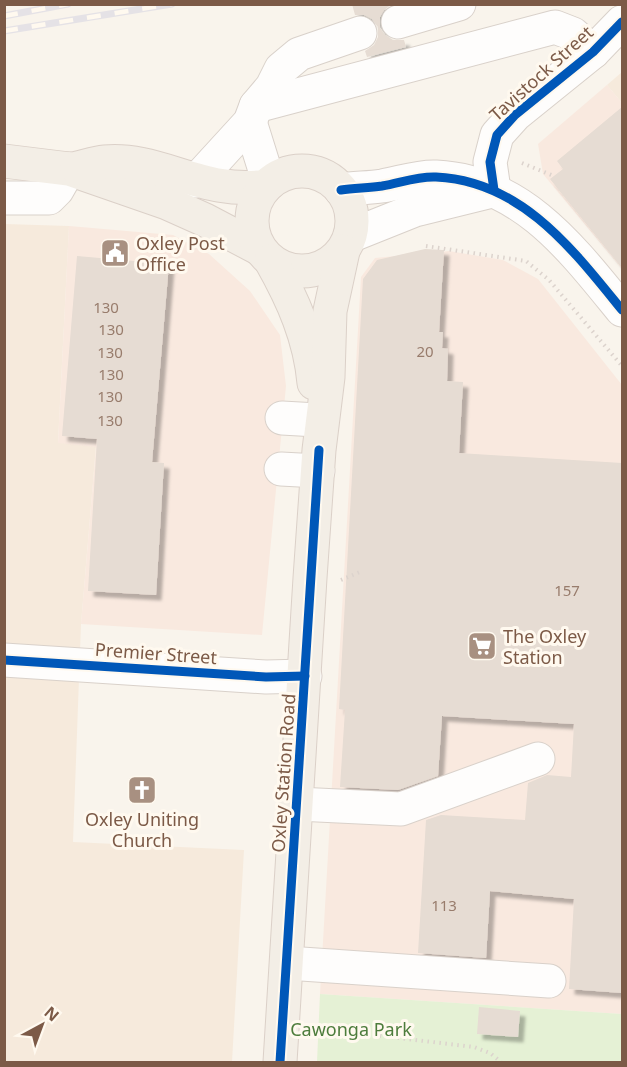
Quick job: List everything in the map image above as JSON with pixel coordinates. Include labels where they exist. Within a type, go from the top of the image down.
[{"type":"main road","points":[[4,161],[69,169],[167,203],[205,220],[266,255],[285,269],[301,272],[317,269],[332,262],[346,243],[352,220],[349,204],[341,190],[328,179],[312,172],[296,171],[267,184],[246,189],[220,188],[148,166],[106,162],[69,169]]},
{"type":"main road","points":[[266,255],[253,233],[252,216],[256,200],[267,184]]},
{"type":"main road","name":"Oxley Station Road","points":[[280,1062],[318,447],[328,376],[330,310],[346,243]]},
{"type":"main road","name":"Oxley Station Road","points":[[266,255],[291,296],[305,333],[313,374],[318,447]]},
{"type":"street","points":[[398,22],[459,4]]},
{"type":"street","points":[[619,4],[622,8]]},
{"type":"street","name":"Tavistock Street","points":[[494,190],[490,162],[497,135],[516,115],[592,52],[622,22]]},
{"type":"street","points":[[253,114],[555,27],[573,34],[592,52]]},
{"type":"street","points":[[196,181],[219,159],[272,87],[281,69],[299,54],[360,33]]},
{"type":"street","points":[[253,114],[267,184]]},
{"type":"street","points":[[4,198],[49,198],[57,190],[69,169]]},
{"type":"street","points":[[341,190],[434,176],[463,180],[494,190],[550,226],[574,250],[622,310]]},
{"type":"street","points":[[346,243],[415,210],[494,190]]},
{"type":"street","points":[[281,469],[318,447],[282,418]]},
{"type":"street","name":"Premier Street","points":[[4,660],[305,676]]},
{"type":"street","points":[[297,804],[401,808],[538,759]]},
{"type":"street","points":[[287,963],[549,981]]},
{"type":"path","points":[[426,246],[526,261],[549,280],[622,366]]},
{"type":"path","points":[[338,581],[360,572]]},
{"type":"path","points":[[310,1030],[474,1047],[490,1053],[501,1062]]},
{"type":"shaded area","points":[[622,72],[622,103],[607,85]]},
{"type":"shaded area","points":[[607,85],[622,103],[622,269],[543,174],[538,144]]},
{"type":"shaded area","points":[[5,224],[69,226],[58,442],[96,446],[81,624],[73,842],[244,850],[232,1062],[5,1062]]},
{"type":"shaded area","points":[[69,226],[173,235],[209,254],[250,291],[280,335],[286,386],[262,635],[81,624],[96,447],[58,443]]},
{"type":"shaded area","points":[[449,251],[503,260],[538,279],[622,385],[622,1014],[320,994],[361,277],[375,258]]},
{"type":"green space","name":"Cawonga Park","points":[[320,994],[622,1014],[622,1062],[317,1062]]},
{"type":"building","points":[[352,4],[392,4],[384,10],[380,17],[380,28],[393,40],[404,40],[406,47],[367,57],[365,51],[374,45],[378,37],[378,27],[372,19],[364,15],[355,15]]},
{"type":"building","points":[[622,107],[622,268],[550,179],[563,169],[557,161]]},
{"type":"building","points":[[425,249],[444,250],[439,332],[443,332],[442,348],[448,349],[447,381],[463,382],[459,453],[622,463],[622,993],[569,989],[574,899],[490,891],[486,958],[418,953],[426,820],[441,815],[525,820],[528,783],[547,775],[571,777],[574,724],[442,716],[438,776],[398,790],[340,787],[345,710],[339,709],[363,279],[377,260]]},
{"type":"building","points":[[77,256],[169,264],[152,462],[164,463],[156,595],[88,591],[97,439],[62,436]]},
{"type":"building","points":[[479,1007],[520,1011],[518,1037],[477,1034]]},
{"type":"railway","points":[[4,16],[68,4]]},
{"type":"railway","points":[[4,31],[172,4]]},
{"type":"cycle path","points":[[494,190],[490,162],[497,135],[515,115],[593,52],[622,22]]},
{"type":"cycle path","points":[[341,190],[436,177],[467,181],[494,191],[520,205],[543,222],[584,264],[622,310]]},
{"type":"cycle path","points":[[280,1062],[319,450]]},
{"type":"cycle path","points":[[4,660],[266,677],[305,676]]},
{"type":"place","name":"Oxley Post Office","points":[[115,253]]},
{"type":"place","name":"The Oxley Station","points":[[482,646]]},
{"type":"place","name":"Oxley Uniting Church","points":[[142,790]]}]
